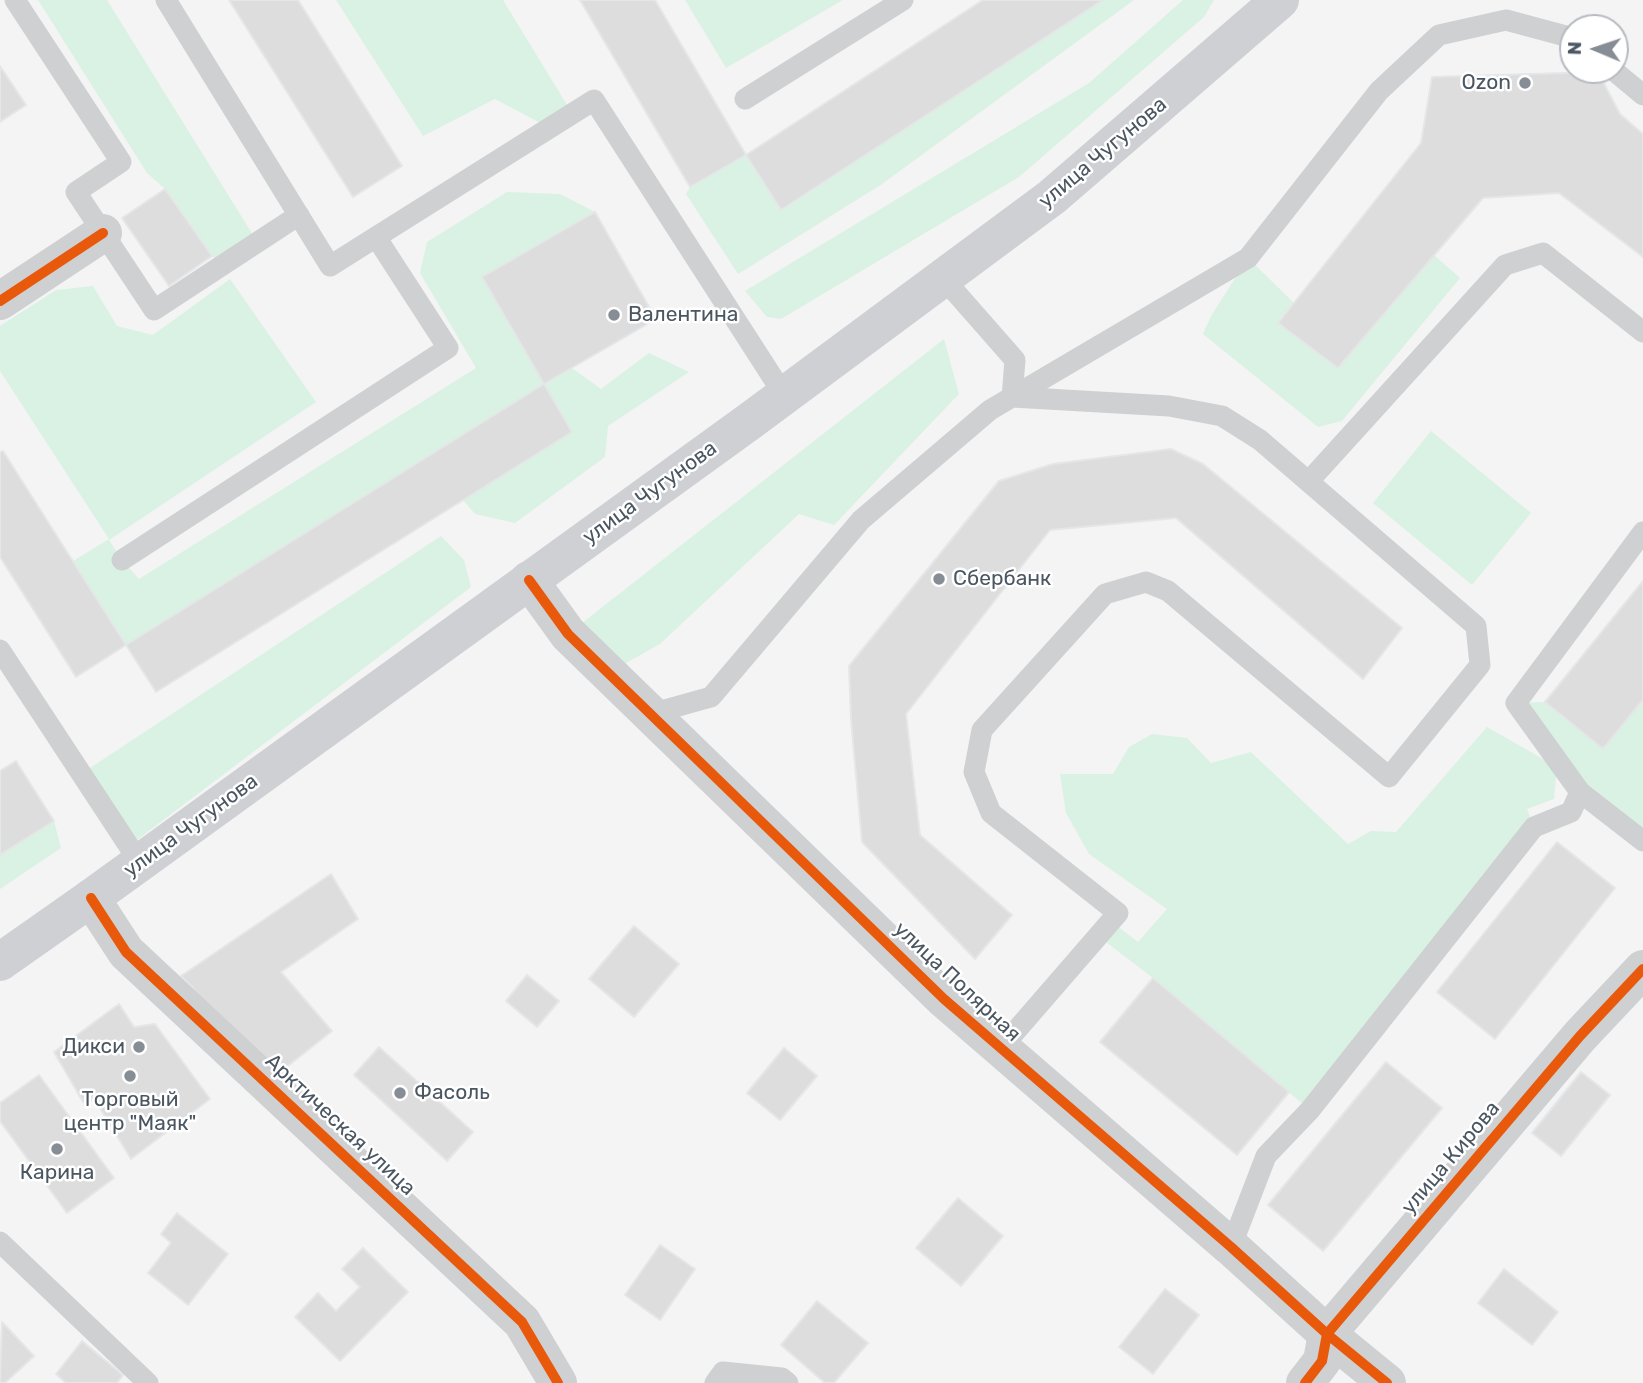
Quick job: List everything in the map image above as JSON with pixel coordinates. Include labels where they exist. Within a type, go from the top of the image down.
[{"type":"main road","name":"улица Чугунова","points":[[0,962],[784,395],[1052,197],[1280,0]]},
{"type":"street","points":[[0,301],[103,233]]},
{"type":"street","name":"улица Полярная","points":[[529,580],[568,634],[944,999],[1231,1247],[1327,1334],[1387,1383]]},
{"type":"street","name":"Арктическая улица","points":[[92,898],[126,952],[522,1322],[558,1383]]},
{"type":"street","name":"улица Кирова","points":[[1305,1383],[1322,1361],[1327,1334],[1580,1036],[1643,969]]},
{"type":"lane","points":[[15,0],[121,162],[76,191],[154,310],[299,215]]},
{"type":"lane","points":[[166,0],[330,266],[593,100],[784,395]]},
{"type":"lane","points":[[745,99],[903,0]]},
{"type":"lane","points":[[650,714],[711,697],[861,520],[990,410],[1248,258],[1379,91],[1439,35],[1506,20],[1559,34]]},
{"type":"lane","points":[[1629,83],[1643,94]]},
{"type":"lane","points":[[122,560],[448,348],[376,237]]},
{"type":"lane","points":[[1309,481],[1505,265],[1543,253],[1643,332]]},
{"type":"lane","points":[[943,278],[1015,360],[1012,397]]},
{"type":"lane","points":[[1001,1048],[1118,913],[991,813],[974,772],[982,730],[1105,594],[1146,582],[1168,591],[1389,777],[1480,665],[1476,626],[1260,440],[1222,416],[1169,406],[1012,397]]},
{"type":"lane","points":[[1643,532],[1516,703],[1580,792],[1643,841]]},
{"type":"lane","points":[[0,650],[7,676],[139,863]]},
{"type":"lane","points":[[1231,1247],[1266,1156],[1310,1110],[1534,827],[1571,812],[1580,792]]},
{"type":"lane","points":[[0,1242],[148,1383]]},
{"type":"lane","points":[[715,1383],[723,1372],[782,1378],[788,1383]]},
{"type":"green space","points":[[38,0],[107,0],[258,243],[222,266],[212,256],[165,189],[147,173]]},
{"type":"green space","points":[[336,0],[503,0],[572,113],[550,128],[495,99],[423,136]]},
{"type":"green space","points":[[685,0],[843,0],[726,68]]},
{"type":"green space","points":[[1103,0],[1134,0],[882,184],[738,274],[686,194],[690,187],[746,155],[782,210]]},
{"type":"green space","points":[[1183,0],[1214,0],[1204,17],[1019,177],[781,319],[767,317],[745,291],[1089,83]]},
{"type":"green space","points":[[507,192],[560,194],[595,212],[483,277],[543,383],[572,368],[601,389],[649,353],[689,372],[608,426],[605,457],[515,523],[475,514],[463,500],[571,432],[544,384],[126,645],[73,561],[109,539],[0,371],[0,326],[56,290],[93,286],[117,326],[153,335],[230,279],[316,402],[109,540],[139,579],[476,368],[420,273],[427,242]]},
{"type":"green space","points":[[1434,255],[1460,278],[1342,421],[1318,427],[1203,334],[1211,316],[1248,258],[1294,303],[1278,323],[1338,368]]},
{"type":"green space","points":[[944,339],[959,394],[834,525],[799,514],[660,644],[608,673],[568,634]]},
{"type":"green space","points":[[1431,431],[1531,513],[1472,585],[1373,503]]},
{"type":"green space","points":[[441,536],[464,560],[471,587],[129,846],[81,774]]},
{"type":"green space","points":[[1643,700],[1643,841],[1580,792],[1516,703],[1545,702],[1603,749]]},
{"type":"green space","points":[[1487,727],[1557,767],[1554,799],[1527,809],[1534,827],[1310,1110],[1153,978],[1098,936],[1111,921],[1138,942],[1167,909],[1089,854],[1066,813],[1060,774],[1113,774],[1129,747],[1152,734],[1187,738],[1211,763],[1251,752],[1348,844],[1371,831],[1396,832]]},
{"type":"green space","points":[[54,821],[61,848],[0,889],[0,855]]},
{"type":"building","points":[[229,0],[298,0],[402,166],[353,197]]},
{"type":"building","points":[[580,0],[655,0],[746,155],[690,187]]},
{"type":"building","points":[[983,0],[1103,0],[781,210],[746,155]]},
{"type":"building","points":[[0,66],[26,105],[0,122]]},
{"type":"building","points":[[1559,73],[1559,84],[1604,84],[1620,114],[1643,134],[1643,257],[1559,193],[1483,198],[1338,368],[1278,323],[1421,143],[1432,77]]},
{"type":"building","points":[[165,189],[212,256],[169,286],[122,218]]},
{"type":"building","points":[[595,212],[656,319],[544,384],[482,277]]},
{"type":"building","points":[[544,384],[572,432],[156,692],[126,645]]},
{"type":"building","points":[[1171,449],[1203,464],[1402,628],[1363,679],[1176,518],[1050,530],[906,714],[920,835],[1012,915],[975,959],[862,842],[849,666],[999,481],[1053,464]]},
{"type":"building","points":[[3,451],[126,645],[76,677],[0,557],[0,452]]},
{"type":"building","points":[[1643,581],[1643,700],[1603,749],[1545,702]]},
{"type":"building","points":[[16,761],[54,821],[0,855],[0,771]]},
{"type":"building","points":[[1557,842],[1615,888],[1495,1039],[1437,992]]},
{"type":"building","points":[[331,874],[358,919],[281,972],[332,1031],[274,1077],[199,1009],[194,989],[181,976]]},
{"type":"building","points":[[634,926],[679,964],[634,1017],[589,979]]},
{"type":"building","points":[[527,975],[559,1001],[537,1027],[506,1001]]},
{"type":"building","points":[[1153,978],[1289,1092],[1237,1155],[1100,1042]]},
{"type":"building","name":"Торговый центр \"Маяк\"","points":[[119,1004],[134,1027],[155,1024],[210,1099],[131,1159],[95,1100],[83,1102],[54,1052]]},
{"type":"building","points":[[379,1047],[473,1132],[447,1161],[354,1075]]},
{"type":"building","points":[[784,1048],[817,1076],[780,1120],[747,1093]]},
{"type":"building","points":[[1386,1062],[1442,1108],[1323,1251],[1268,1205]]},
{"type":"building","points":[[1581,1072],[1610,1095],[1561,1156],[1532,1133]]},
{"type":"building","name":"Карина","points":[[39,1075],[114,1178],[67,1213],[0,1121],[0,1103]]},
{"type":"building","points":[[958,1198],[1003,1236],[961,1286],[916,1248]]},
{"type":"building","points":[[177,1213],[228,1254],[188,1305],[148,1273],[171,1243],[161,1234]]},
{"type":"building","points":[[660,1245],[695,1269],[660,1320],[625,1295]]},
{"type":"building","points":[[363,1248],[408,1292],[340,1361],[295,1317],[318,1293],[336,1311],[360,1287],[342,1269]]},
{"type":"building","points":[[1504,1269],[1558,1312],[1532,1345],[1478,1303]]},
{"type":"building","points":[[1165,1289],[1199,1315],[1153,1374],[1119,1347]]},
{"type":"building","points":[[817,1301],[868,1343],[834,1383],[825,1383],[781,1345]]},
{"type":"building","points":[[2,1322],[34,1356],[5,1383],[0,1383]]},
{"type":"building","points":[[82,1341],[123,1375],[117,1383],[66,1383],[56,1374]]},
{"type":"cycle path","points":[[0,301],[103,233]]},
{"type":"cycle path","points":[[529,580],[568,634],[944,999],[1231,1247],[1327,1334],[1387,1383]]},
{"type":"cycle path","points":[[91,898],[126,952],[522,1322],[558,1383]]},
{"type":"cycle path","points":[[1305,1383],[1322,1361],[1327,1334],[1580,1036],[1643,969]]},
{"type":"place","name":"Ozon","points":[[1525,83]]},
{"type":"place","name":"Валентина","points":[[614,315]]},
{"type":"place","name":"Сбербанк","points":[[939,579]]},
{"type":"place","name":"Дикси","points":[[139,1047]]},
{"type":"place","name":"Торговый центр \"Маяк\"","points":[[130,1076]]},
{"type":"place","name":"Фасоль","points":[[400,1093]]},
{"type":"place","name":"Карина","points":[[57,1149]]}]
